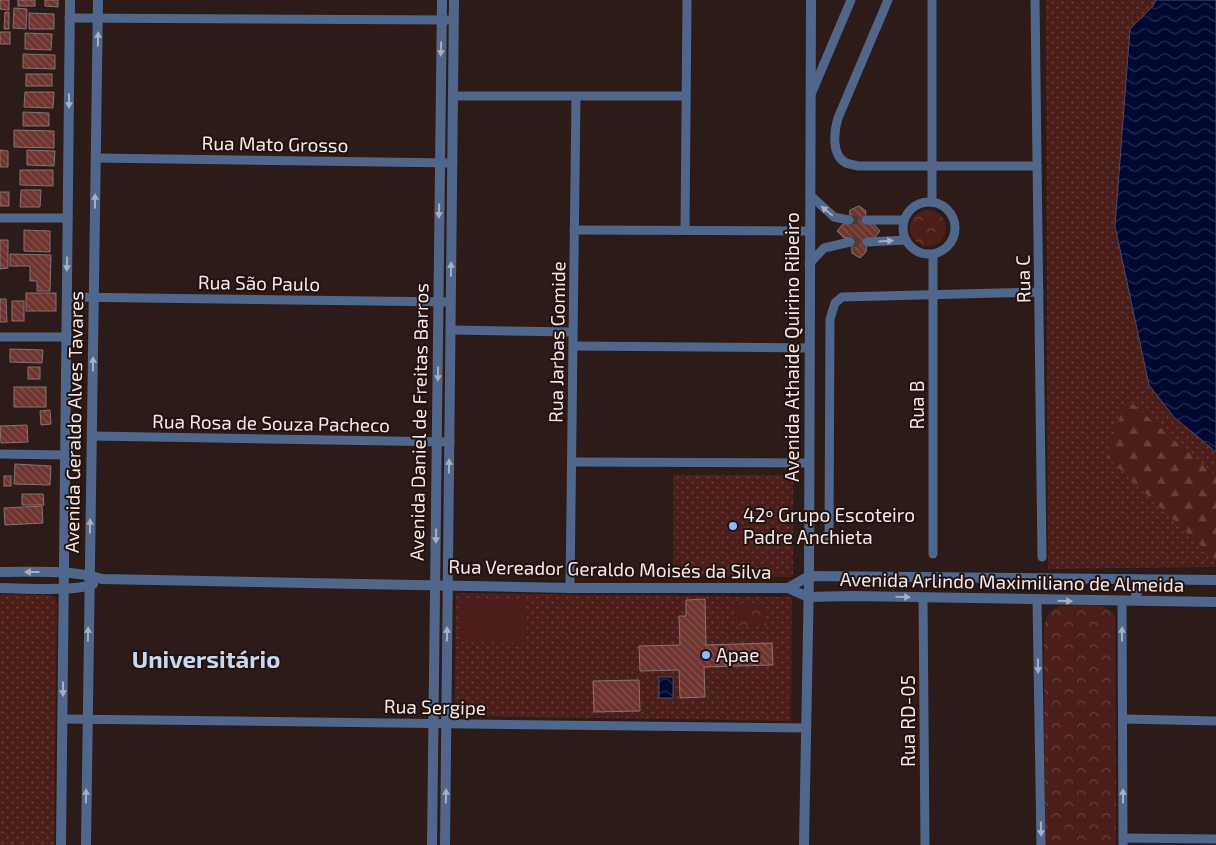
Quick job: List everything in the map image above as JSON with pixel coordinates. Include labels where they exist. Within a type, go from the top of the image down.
[{"type":"street","name":"Avenida Geraldo Alves Tavares","points":[[61,845],[64,719],[63,573],[70,0]]},
{"type":"street","name":"Avenida Geraldo Alves Tavares","points":[[86,845],[98,0]]},
{"type":"street","name":"Avenida Daniel de Freitas Barros","points":[[432,845],[442,0]]},
{"type":"street","name":"Avenida Daniel de Freitas Barros","points":[[445,845],[454,0]]},
{"type":"street","points":[[685,230],[687,0]]},
{"type":"street","name":"Avenida Athaide Quirino Ribeiro","points":[[804,845],[809,576],[811,0]]},
{"type":"street","points":[[810,94],[851,0]]},
{"type":"street","points":[[888,0],[835,128],[838,154],[845,162],[858,166],[1038,166]]},
{"type":"street","points":[[932,0],[932,202]]},
{"type":"street","name":"Rua C","points":[[1035,0],[1042,557]]},
{"type":"street","points":[[69,18],[454,20]]},
{"type":"street","points":[[453,96],[686,96]]},
{"type":"street","name":"Rua Jarbas Gomide","points":[[570,588],[576,96]]},
{"type":"street","name":"Rua Mato Grosso","points":[[96,158],[453,163]]},
{"type":"street","points":[[810,195],[834,217],[849,220]]},
{"type":"street","points":[[923,202],[932,202],[949,210],[954,218],[956,228],[950,246],[942,252],[933,255],[917,252],[910,247],[903,234],[904,220],[908,212],[923,202]]},
{"type":"street","points":[[0,218],[68,218]]},
{"type":"street","points":[[866,220],[904,220]]},
{"type":"street","points":[[574,230],[809,231]]},
{"type":"street","points":[[867,242],[906,240]]},
{"type":"street","points":[[809,264],[824,248],[850,242]]},
{"type":"street","name":"Rua B","points":[[933,255],[934,554]]},
{"type":"street","points":[[830,538],[830,319],[835,303],[842,296],[1039,292]]},
{"type":"street","name":"Rua São Paulo","points":[[67,297],[451,302]]},
{"type":"street","points":[[451,330],[573,332]]},
{"type":"street","points":[[0,337],[66,337]]},
{"type":"street","points":[[573,346],[809,348]]},
{"type":"street","name":"Rua Rosa de Souza Pacheco","points":[[92,436],[450,442]]},
{"type":"street","points":[[0,454],[65,455]]},
{"type":"street","points":[[572,462],[809,464]]},
{"type":"street","name":"Rua Vereador Geraldo Moisés da Silva","points":[[0,572],[63,573],[89,580]]},
{"type":"street","name":"Rua Vereador Geraldo Moisés da Silva","points":[[788,588],[809,576]]},
{"type":"street","name":"Avenida Arlindo Maximiliano de Almeida","points":[[809,576],[1216,580]]},
{"type":"street","points":[[836,577],[837,596]]},
{"type":"street","name":"Rua Vereador Geraldo Moisés da Silva","points":[[0,588],[63,588],[89,580],[102,579],[570,588],[788,588],[808,597]]},
{"type":"street","points":[[1135,600],[1140,580]]},
{"type":"street","name":"Avenida Arlindo Maximiliano de Almeida","points":[[808,597],[1216,602]]},
{"type":"street","name":"Rua RD-05","points":[[923,598],[925,845]]},
{"type":"street","points":[[1038,600],[1041,845]]},
{"type":"street","points":[[1122,602],[1123,841],[1216,839]]},
{"type":"street","name":"Rua Sergipe","points":[[64,719],[806,728]]},
{"type":"street","points":[[1123,719],[1216,721]]},
{"type":"green space","points":[[1046,0],[1156,0],[1153,6],[1174,417],[1216,452],[1216,476],[1126,398],[1216,560],[1216,567],[1048,569]]},
{"type":"green space","points":[[928,210],[935,211],[941,215],[945,221],[945,235],[941,241],[935,245],[928,246],[921,245],[915,241],[911,235],[910,228],[911,221],[915,215],[921,211]]},
{"type":"green space","points":[[1126,398],[1216,476],[1216,560],[1107,457]]},
{"type":"green space","name":"42º Grupo Escoteiro Padre Anchieta","points":[[673,475],[793,475],[793,577],[673,576]]},
{"type":"green space","points":[[456,593],[792,597],[791,721],[455,716]]},
{"type":"green space","points":[[0,594],[50,595],[55,597],[57,603],[54,845],[0,845]]},
{"type":"green space","points":[[462,598],[524,599],[524,643],[461,642]]},
{"type":"green space","points":[[737,603],[766,603],[766,626],[737,625]]},
{"type":"green space","points":[[1061,606],[1098,606],[1111,611],[1115,616],[1116,845],[1045,845],[1044,628],[1049,614]]},
{"type":"water","points":[[1156,0],[1216,0],[1216,452],[1174,417],[1149,385],[1115,226],[1130,29],[1153,6]]},
{"type":"water","points":[[659,677],[673,677],[673,698],[659,698]]},
{"type":"building","points":[[0,0],[9,0],[9,10],[0,9]]},
{"type":"building","points":[[18,0],[35,0],[35,6],[18,6]]},
{"type":"building","points":[[45,0],[58,0],[58,7],[45,6]]},
{"type":"building","points":[[14,8],[27,9],[26,29],[13,28]]},
{"type":"building","points":[[5,12],[9,12],[9,29],[4,29]]},
{"type":"building","points":[[29,13],[54,14],[54,29],[29,29]]},
{"type":"building","points":[[0,32],[10,32],[10,44],[0,44]]},
{"type":"building","points":[[25,33],[52,34],[51,50],[25,49]]},
{"type":"building","points":[[23,54],[55,55],[55,69],[23,68]]},
{"type":"building","points":[[26,74],[52,74],[52,86],[26,86]]},
{"type":"building","points":[[25,92],[54,92],[53,108],[24,107]]},
{"type":"building","points":[[23,112],[49,113],[49,126],[23,126]]},
{"type":"building","points":[[14,130],[54,131],[54,148],[14,147]]},
{"type":"building","points":[[0,150],[8,151],[8,167],[0,167]]},
{"type":"building","points":[[27,150],[55,151],[54,166],[27,165]]},
{"type":"building","points":[[20,170],[53,170],[53,186],[20,185]]},
{"type":"building","points":[[21,190],[41,190],[40,207],[20,207]]},
{"type":"building","points":[[0,192],[9,192],[9,206],[0,206]]},
{"type":"building","points":[[859,206],[866,211],[865,221],[871,221],[880,231],[872,241],[867,241],[866,252],[860,258],[852,253],[851,238],[844,238],[837,231],[843,224],[849,223],[850,210]]},
{"type":"building","points":[[24,230],[50,231],[50,252],[24,251]]},
{"type":"building","points":[[0,240],[8,240],[8,268],[0,269]]},
{"type":"building","points":[[10,254],[51,255],[50,291],[37,291],[37,281],[30,281],[30,266],[10,266]]},
{"type":"building","points":[[26,293],[56,293],[56,311],[26,311]]},
{"type":"building","points":[[0,299],[6,299],[7,322],[0,322]]},
{"type":"building","points":[[12,301],[24,301],[24,321],[12,321]]},
{"type":"building","points":[[10,349],[43,350],[42,363],[10,362]]},
{"type":"building","points":[[28,367],[40,367],[40,379],[28,379]]},
{"type":"building","points":[[14,387],[46,387],[46,407],[14,407]]},
{"type":"building","points":[[50,410],[51,424],[41,425],[40,411]]},
{"type":"building","points":[[27,425],[28,442],[1,443],[0,426]]},
{"type":"building","points":[[15,464],[51,466],[50,485],[14,484]]},
{"type":"building","points":[[4,476],[11,476],[11,486],[4,486]]},
{"type":"building","points":[[22,494],[43,494],[44,505],[22,505]]},
{"type":"building","points":[[42,506],[43,523],[5,525],[4,508]]},
{"type":"building","name":"Apae","points":[[705,599],[706,645],[772,643],[773,665],[704,667],[705,697],[680,698],[679,670],[640,671],[639,646],[680,645],[679,616],[686,616],[686,600]]},
{"type":"building","points":[[639,680],[640,711],[594,712],[593,681]]},
{"type":"tunnel","points":[[849,220],[866,220]]},
{"type":"tunnel","points":[[850,242],[867,242]]},
{"type":"place","name":"42º Grupo Escoteiro Padre Anchieta","points":[[733,526]]},
{"type":"place","name":"Apae","points":[[706,655]]},
{"type":"district","name":"Universitário","points":[[206,660]]}]
